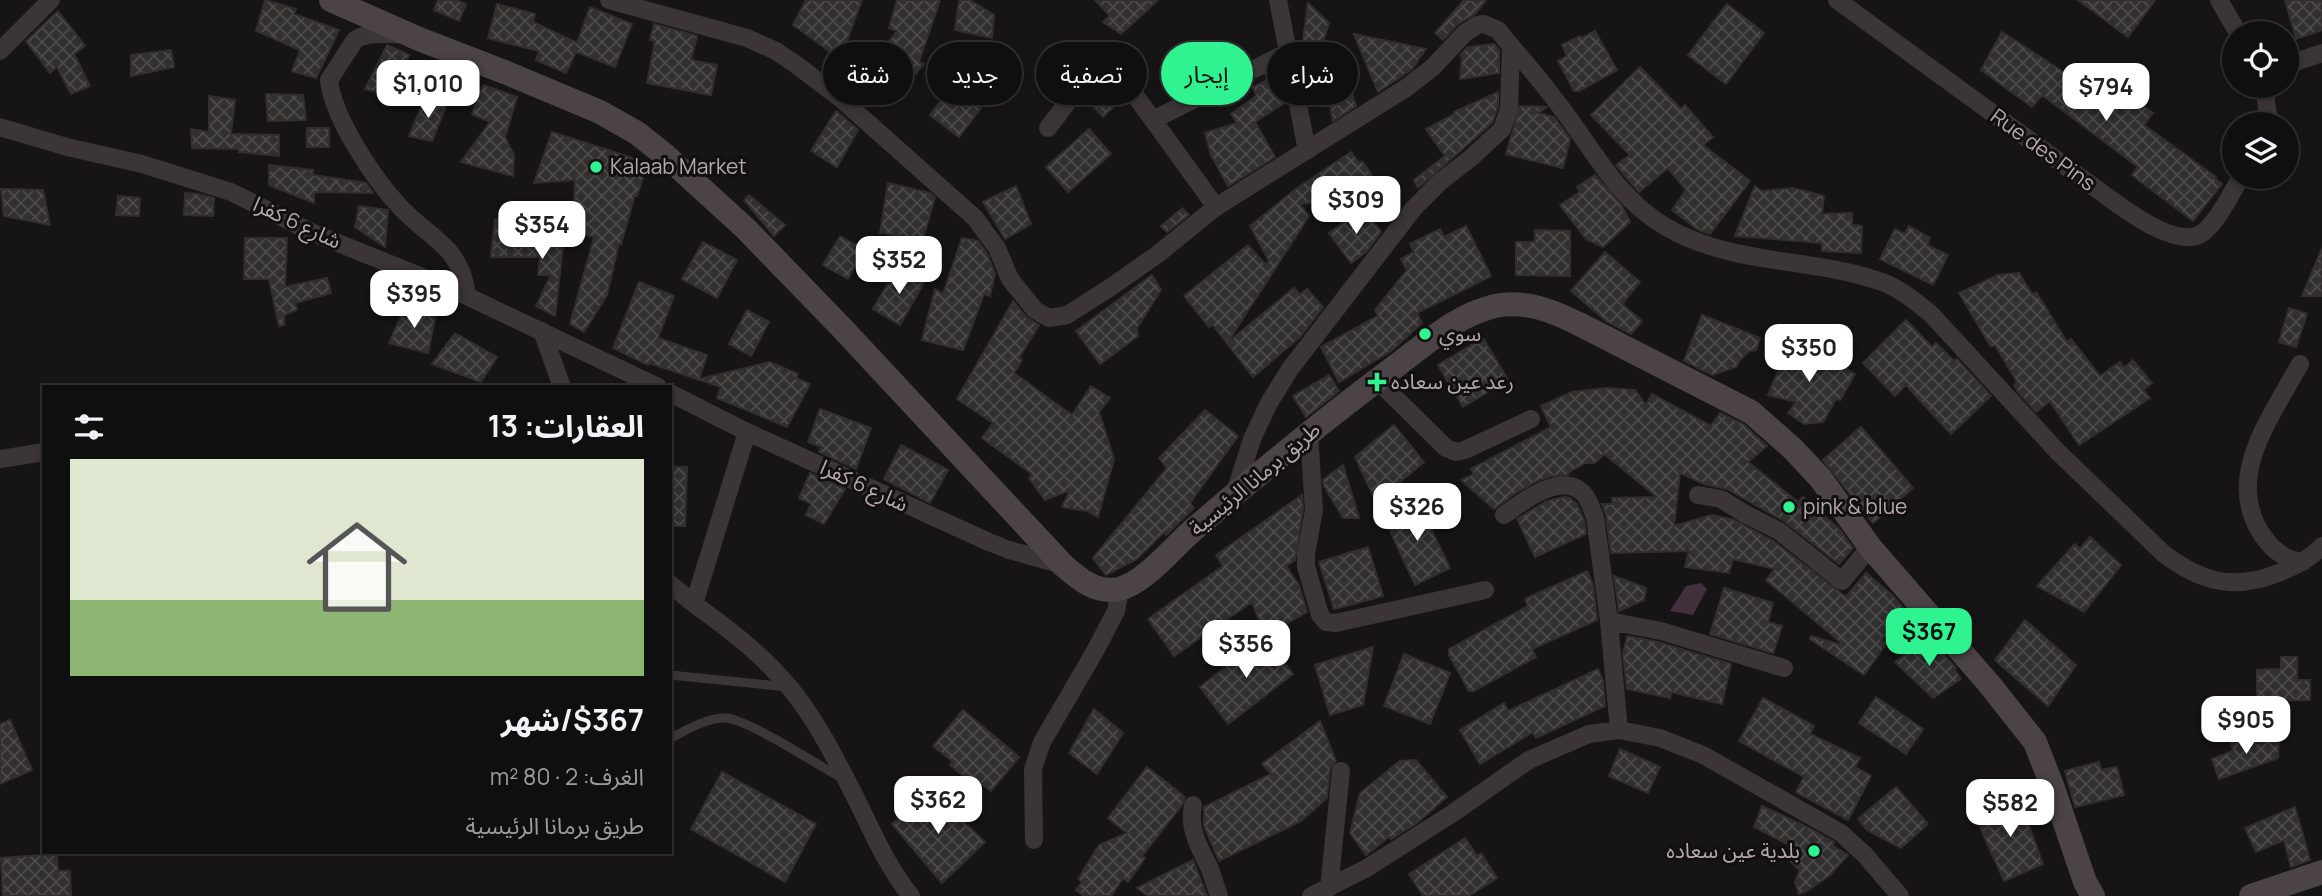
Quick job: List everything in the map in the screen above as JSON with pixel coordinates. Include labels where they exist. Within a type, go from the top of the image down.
[{"type":"main road","points":[[331,0],[564,96],[600,112],[637,134],[666,156],[745,228],[1063,565],[1078,578],[1097,588],[1120,589]]},
{"type":"main road","name":"طريق برمانا الرئيسية","points":[[1120,589],[1142,576],[1235,493],[1309,433],[1446,328],[1469,315],[1497,306],[1527,304],[1549,310],[1751,412],[1793,449],[1821,479],[1870,547],[1990,685],[2035,742],[2085,882],[2093,896]]},
{"type":"main road","points":[[2250,896],[2322,872]]},
{"type":"street","points":[[0,51],[51,0]]},
{"type":"street","points":[[609,0],[747,38],[776,51],[798,66],[840,98],[975,218],[997,248],[1010,279],[1035,310],[1043,317],[1054,318],[1067,314],[1111,287],[1158,254],[1216,206],[1421,77],[1465,33],[1484,24],[1498,30],[1542,82],[1604,169],[1637,206],[1666,227],[1715,247],[1750,257],[1883,282],[1911,298],[1931,314],[2058,452],[2164,554],[2183,568],[2205,578],[2246,583],[2262,580],[2303,562],[2322,546]]},
{"type":"street","points":[[1278,0],[1286,42]]},
{"type":"street","name":"Rue des Pins","points":[[1837,0],[2116,203],[2164,231],[2192,237],[2204,232],[2233,189]]},
{"type":"street","points":[[2219,0],[2231,21]]},
{"type":"street","points":[[407,33],[372,34],[355,40],[328,80],[330,95],[380,183],[401,208],[448,248],[455,258],[463,273],[467,296]]},
{"type":"street","points":[[1235,493],[1252,439],[1269,403],[1290,369],[1402,221],[1440,183],[1502,129],[1509,109],[1511,46]]},
{"type":"street","points":[[2299,61],[2322,53]]},
{"type":"street","points":[[1048,128],[1104,57],[1114,63],[1216,206]]},
{"type":"street","points":[[1153,120],[1267,63]]},
{"type":"street","points":[[1298,105],[1307,151]]},
{"type":"street","name":"شارع 6 كفرا","points":[[0,127],[67,147],[142,164],[231,192],[311,232],[467,296],[654,385]]},
{"type":"street","points":[[541,331],[561,385]]},
{"type":"street","points":[[2300,365],[2259,440],[2249,465],[2246,482],[2255,525],[2264,539],[2280,554],[2303,562]]},
{"type":"street","points":[[1377,380],[1446,448],[1456,452],[1531,419]]},
{"type":"street","name":"شارع 6 كفرا","points":[[672,394],[747,432],[1009,551],[1063,565]]},
{"type":"street","points":[[694,604],[747,432]]},
{"type":"street","points":[[1309,433],[1314,510],[1306,566],[1320,615],[1326,622],[1336,623],[1485,590]]},
{"type":"street","points":[[0,459],[42,452]]},
{"type":"street","points":[[1504,515],[1530,496],[1547,489],[1570,486],[1583,493],[1595,517],[1609,621],[1619,730]]},
{"type":"street","points":[[1698,495],[1721,499],[1779,531],[1842,580],[1870,547]]},
{"type":"street","points":[[672,586],[747,644],[790,687],[811,717],[848,781],[895,875],[911,896]]},
{"type":"street","points":[[1034,840],[1033,769],[1042,742],[1116,611],[1120,589]]},
{"type":"street","points":[[1609,621],[1661,631],[1784,668]]},
{"type":"street","points":[[1311,896],[1367,868],[1529,760],[1590,734],[1619,730],[1660,738],[1703,755],[1842,833],[1900,896]]},
{"type":"street","points":[[1329,888],[1341,771]]},
{"type":"street","points":[[1193,805],[1193,834],[1211,871],[1219,896]]},
{"type":"lane","points":[[672,676],[790,687]]},
{"type":"lane","points":[[672,738],[692,726],[726,718],[745,724],[848,781]]},
{"type":"shaded area","points":[[1701,583],[1707,589],[1693,615],[1670,611],[1686,586]]},
{"type":"building","points":[[265,0],[296,9],[294,14],[339,30],[316,78],[292,71],[300,50],[256,31]]},
{"type":"building","points":[[438,0],[456,0],[466,4],[459,21],[434,10]]},
{"type":"building","points":[[806,0],[862,0],[846,42],[823,42],[823,47],[793,25]]},
{"type":"building","points":[[897,0],[940,0],[919,62],[924,64],[913,77],[913,42],[889,42],[897,31],[889,28]]},
{"type":"building","points":[[959,0],[970,0],[994,15],[992,38],[955,30]]},
{"type":"building","points":[[1095,0],[1158,0],[1121,34],[1103,22],[1110,16]]},
{"type":"building","points":[[1464,0],[1486,0],[1475,14],[1458,24],[1443,40],[1435,33]]},
{"type":"building","points":[[2078,0],[2155,0],[2128,37]]},
{"type":"building","points":[[2285,0],[2322,0],[2322,30],[2299,38],[2299,21],[2291,21]]},
{"type":"building","points":[[1308,3],[1329,23],[1323,42],[1303,42]]},
{"type":"building","points":[[497,4],[535,14],[533,22],[577,43],[590,7],[632,24],[615,67],[576,52],[566,73],[536,60],[539,51],[488,38]]},
{"type":"building","points":[[1727,4],[1764,33],[1726,84],[1688,55]]},
{"type":"building","points":[[58,11],[85,46],[74,54],[90,86],[71,94],[57,67],[50,73],[26,41]]},
{"type":"building","points":[[654,24],[697,36],[691,60],[717,65],[711,95],[647,83],[655,41],[650,40]]},
{"type":"building","points":[[1595,31],[1617,70],[1579,91],[1574,91],[1558,61],[1567,56],[1562,45]]},
{"type":"building","points":[[2002,32],[2079,82],[2086,72],[2094,71],[2153,113],[2144,125],[2222,184],[2193,221],[2132,175],[2138,167],[2042,95],[2032,107],[1981,70]]},
{"type":"building","points":[[1354,34],[1426,49],[1412,69],[1378,92]]},
{"type":"building","points":[[1494,44],[1499,50],[1499,73],[1460,79],[1460,55],[1468,47]]},
{"type":"building","points":[[387,45],[409,55],[392,96],[365,89]]},
{"type":"building","points":[[171,50],[174,67],[131,76],[131,55]]},
{"type":"building","points":[[1640,67],[1681,109],[1685,105],[1713,137],[1703,145],[1750,181],[1710,234],[1697,229],[1672,210],[1686,190],[1668,168],[1639,192],[1616,165],[1630,155],[1591,115]]},
{"type":"building","points":[[1267,80],[1267,105],[1281,105],[1255,122],[1275,157],[1228,186],[1211,155],[1205,133],[1237,123],[1231,114],[1244,105],[1253,105],[1253,98],[1256,96],[1253,87]]},
{"type":"building","points":[[483,85],[517,97],[505,137],[514,155],[513,176],[461,162],[490,122],[472,114]]},
{"type":"building","points":[[1498,92],[1498,107],[1492,123],[1418,188],[1414,180],[1445,156],[1426,129],[1455,114],[1454,112]]},
{"type":"building","points":[[266,94],[303,95],[306,120],[268,121]]},
{"type":"building","points":[[209,96],[235,100],[231,134],[279,135],[279,156],[239,152],[239,149],[192,148],[191,129],[209,132]]},
{"type":"building","points":[[425,98],[447,104],[432,141],[409,136]]},
{"type":"building","points":[[938,105],[983,105],[959,137],[930,115]]},
{"type":"building","points":[[1092,105],[1116,105],[1103,117]]},
{"type":"building","points":[[1330,105],[1356,105],[1356,106],[1333,121]]},
{"type":"building","points":[[1520,106],[1547,107],[1538,113],[1554,117],[1570,139],[1563,168],[1506,154]]},
{"type":"building","points":[[836,111],[858,130],[837,167],[811,151]]},
{"type":"building","points":[[307,128],[329,128],[329,147],[307,147]]},
{"type":"building","points":[[1089,129],[1111,154],[1068,192],[1046,167]]},
{"type":"building","points":[[552,132],[648,163],[637,196],[635,195],[621,244],[619,243],[607,295],[584,332],[570,324],[594,237],[573,232],[575,180],[534,183]]},
{"type":"building","points":[[1351,152],[1359,163],[1362,161],[1374,178],[1343,199],[1300,204],[1309,216],[1227,343],[1294,288],[1300,295],[1307,289],[1323,307],[1300,337],[1253,377],[1212,324],[1209,327],[1184,296],[1248,245],[1265,264],[1269,261],[1250,226],[1297,188]]},
{"type":"building","points":[[269,165],[313,170],[313,175],[366,183],[373,193],[314,192],[314,203],[269,185]]},
{"type":"building","points":[[1595,175],[1622,206],[1630,222],[1603,247],[1586,239],[1560,205],[1580,192],[1577,187]]},
{"type":"building","points":[[888,183],[930,193],[935,197],[923,239],[880,233]]},
{"type":"building","points":[[1016,186],[1031,224],[1005,239],[983,202]]},
{"type":"building","points":[[1755,186],[1762,191],[1793,188],[1824,196],[1822,214],[1852,213],[1852,225],[1862,226],[1861,253],[1822,251],[1822,243],[1735,236]]},
{"type":"building","points":[[1,189],[43,190],[50,225],[4,216]]},
{"type":"building","points":[[185,193],[214,198],[213,216],[184,215]]},
{"type":"building","points":[[749,195],[785,225],[774,236],[744,200]]},
{"type":"building","points":[[118,196],[140,198],[139,216],[116,215]]},
{"type":"building","points":[[359,206],[388,210],[385,247],[355,227]]},
{"type":"building","points":[[1182,208],[1189,215],[1167,232],[1161,226]]},
{"type":"building","points":[[1355,214],[1359,220],[1368,214],[1381,232],[1366,252],[1351,263],[1329,233]]},
{"type":"building","points":[[495,219],[510,222],[508,257],[491,257]]},
{"type":"building","points":[[520,224],[531,226],[531,233],[564,237],[555,316],[536,306],[551,275],[538,275],[540,257],[508,257]]},
{"type":"building","points":[[1466,226],[1491,276],[1417,313],[1422,323],[1391,351],[1339,382],[1321,347],[1378,316],[1375,310],[1407,270],[1401,259],[1414,252],[1410,244],[1440,229],[1444,237]]},
{"type":"building","points":[[1909,226],[1930,238],[1927,245],[1948,255],[1933,285],[1880,259],[1895,229],[1905,234]]},
{"type":"building","points":[[1535,230],[1570,231],[1570,276],[1516,275],[1516,242],[1535,242]]},
{"type":"building","points":[[840,236],[864,250],[848,279],[823,265]]},
{"type":"building","points":[[245,238],[287,238],[285,287],[327,278],[331,293],[295,303],[297,310],[284,315],[284,325],[279,326],[269,279],[244,279]]},
{"type":"building","points":[[962,238],[978,241],[995,273],[990,296],[984,294],[963,350],[922,340],[935,289],[943,294]]},
{"type":"building","points":[[703,242],[737,260],[717,298],[682,279]]},
{"type":"building","points":[[2322,248],[2322,296],[2302,296]]},
{"type":"building","points":[[1605,252],[1640,282],[1622,304],[1642,321],[1631,334],[1606,321],[1571,291]]},
{"type":"building","points":[[897,268],[924,283],[900,325],[873,309]]},
{"type":"building","points":[[2019,273],[2032,294],[2036,292],[2067,342],[2071,339],[2100,376],[2120,362],[2124,368],[2133,360],[2152,383],[2143,390],[2150,398],[2079,445],[2050,401],[2036,412],[2018,392],[2014,385],[2017,382],[1995,345],[1991,347],[1959,293],[1998,275]]},
{"type":"building","points":[[1152,275],[1161,290],[1137,328],[1138,336],[1100,364],[1076,331]]},
{"type":"building","points":[[639,282],[674,296],[658,338],[707,355],[699,379],[770,362],[798,374],[796,378],[810,384],[787,427],[717,398],[721,387],[649,363],[648,365],[613,348]]},
{"type":"building","points":[[1013,301],[1026,317],[1039,325],[1019,358],[1022,360],[1014,373],[1072,415],[1091,386],[1110,398],[1099,412],[1114,459],[1098,517],[1087,511],[1062,507],[1070,490],[1045,500],[1029,478],[1032,474],[982,438],[993,423],[957,399]]},
{"type":"building","points":[[406,305],[436,314],[428,353],[389,343]]},
{"type":"building","points":[[2289,308],[2307,314],[2296,347],[2279,342]]},
{"type":"building","points":[[747,310],[769,322],[751,356],[729,344]]},
{"type":"building","points":[[1702,315],[1760,338],[1756,350],[1749,351],[1736,367],[1712,375],[1684,361]]},
{"type":"building","points":[[1906,320],[1932,347],[1936,343],[1954,361],[1957,359],[1991,396],[1951,434],[1906,385],[1895,396],[1863,363]]},
{"type":"building","points":[[455,333],[497,357],[481,382],[432,364]]},
{"type":"building","points":[[1483,338],[1508,380],[1463,407],[1438,365]]},
{"type":"building","points":[[1790,343],[1822,348],[1811,370],[1837,363],[1855,374],[1823,422],[1804,424],[1788,413],[1796,402],[1768,395]]},
{"type":"building","points":[[1329,375],[1339,391],[1306,417],[1293,396]]},
{"type":"building","points":[[1607,388],[1635,390],[1646,405],[1652,394],[1711,426],[1720,413],[1743,424],[1767,446],[1748,462],[1798,502],[1803,497],[1839,529],[1853,548],[1839,564],[1784,521],[1727,489],[1704,484],[1680,473],[1674,526],[1712,515],[1734,520],[1773,541],[1846,597],[1866,573],[1906,611],[1881,640],[1886,644],[1864,675],[1810,639],[1811,636],[1845,646],[1766,580],[1775,569],[1733,559],[1729,573],[1685,567],[1689,551],[1611,553],[1602,504],[1613,504],[1612,498],[1657,497],[1604,454],[1595,463],[1585,463],[1568,475],[1551,476],[1537,481],[1494,509],[1461,480],[1474,474],[1471,469],[1551,427],[1541,406],[1572,392]]},
{"type":"building","points":[[820,409],[871,428],[856,469],[819,452],[821,447],[808,442]]},
{"type":"building","points":[[1205,410],[1238,436],[1190,503],[1194,508],[1166,535],[1164,532],[1137,559],[1106,575],[1093,558],[1167,468],[1159,458]]},
{"type":"building","points":[[1394,425],[1424,462],[1376,502],[1355,457]]},
{"type":"building","points":[[1861,427],[1913,488],[1873,523],[1823,460]]},
{"type":"building","points":[[901,445],[948,470],[930,503],[884,479]]},
{"type":"building","points":[[1343,465],[1359,518],[1343,518],[1324,486],[1323,480]]},
{"type":"building","points":[[672,467],[687,467],[685,526],[672,526]]},
{"type":"building","points":[[810,473],[845,489],[824,524],[806,515],[811,504],[799,498]]},
{"type":"building","points":[[1302,495],[1303,509],[1295,560],[1286,566],[1299,585],[1307,612],[1282,626],[1262,628],[1252,602],[1174,656],[1148,619],[1223,566],[1216,555]]},
{"type":"building","points":[[1564,497],[1577,504],[1584,520],[1586,534],[1535,557],[1517,519],[1547,501]]},
{"type":"building","points":[[1418,502],[1450,568],[1415,585],[1384,518]]},
{"type":"building","points":[[2090,537],[2121,565],[2084,612],[2037,586],[2075,544],[2080,549]]},
{"type":"building","points":[[1368,547],[1383,596],[1334,609],[1319,562]]},
{"type":"building","points":[[1587,571],[1593,585],[1597,620],[1532,649],[1536,657],[1474,691],[1469,691],[1449,655],[1449,649],[1528,606],[1525,599]]},
{"type":"building","points":[[1614,576],[1646,588],[1644,600],[1619,611]]},
{"type":"building","points":[[1724,588],[1773,603],[1768,622],[1782,626],[1773,653],[1710,634]]},
{"type":"building","points":[[2025,620],[2076,665],[2048,706],[1995,660]]},
{"type":"building","points":[[1627,636],[1658,642],[1731,664],[1722,704],[1671,692],[1670,698],[1627,689],[1623,654]]},
{"type":"building","points":[[1265,637],[1293,674],[1228,724],[1200,687]]},
{"type":"building","points":[[1928,637],[1956,668],[1954,669],[1961,679],[1933,698],[1895,662]]},
{"type":"building","points":[[1373,647],[1363,705],[1330,715],[1315,665]]},
{"type":"building","points":[[1404,654],[1450,673],[1430,724],[1384,706]]},
{"type":"building","points":[[2281,657],[2297,657],[2297,680],[2310,680],[2310,700],[2257,701],[2257,670],[2281,669]]},
{"type":"building","points":[[1598,669],[1603,681],[1605,706],[1536,738],[1533,732],[1480,764],[1460,730],[1504,703],[1508,711]]},
{"type":"building","points":[[1876,697],[1923,729],[1906,754],[1859,723]]},
{"type":"building","points":[[1763,698],[1814,726],[1810,734],[1860,758],[1855,767],[1871,776],[1848,820],[1796,792],[1804,777],[1739,741]]},
{"type":"building","points":[[1094,709],[1123,733],[1097,774],[1069,753]]},
{"type":"building","points":[[963,710],[1019,757],[991,791],[974,778],[970,782],[950,765],[953,762],[933,746]]},
{"type":"building","points":[[10,720],[32,770],[0,784],[0,724]]},
{"type":"building","points":[[1320,721],[1336,761],[1330,769],[1327,798],[1301,821],[1219,861],[1204,826],[1204,807],[1271,774],[1262,764]]},
{"type":"building","points":[[2279,735],[2278,758],[2219,779],[2212,759],[2233,751],[2231,743],[2245,738],[2248,746]]},
{"type":"building","points":[[1620,749],[1660,767],[1648,793],[1609,776]]},
{"type":"building","points":[[1416,760],[1447,797],[1417,823],[1391,839],[1389,837],[1366,855],[1350,833],[1360,793],[1400,761]]},
{"type":"building","points":[[2099,762],[2101,770],[2117,767],[2124,795],[2075,807],[2065,771]]},
{"type":"building","points":[[1147,767],[1185,797],[1182,805],[1142,856],[1145,858],[1128,882],[1123,878],[1111,896],[1084,896],[1076,890],[1082,882],[1078,879],[1099,845],[1127,833],[1108,818]]},
{"type":"building","points":[[722,772],[816,824],[785,882],[691,829]]},
{"type":"building","points":[[1896,787],[1928,824],[1901,848],[1867,830],[1858,819]]},
{"type":"building","points":[[930,790],[985,842],[942,883],[892,824]]},
{"type":"building","points":[[2019,799],[2043,864],[2004,881],[1975,816]]},
{"type":"building","name":"بلدية عين سعاده","points":[[1762,806],[1834,842],[1833,846],[1848,855],[1830,875],[1799,894],[1795,882],[1800,870],[1785,857],[1789,845],[1754,827]]},
{"type":"building","points":[[2295,807],[2310,860],[2291,867],[2284,840],[2256,852],[2245,828]]},
{"type":"building","points":[[1465,838],[1477,856],[1481,853],[1497,878],[1469,896],[1423,896],[1409,874]]},
{"type":"building","points":[[57,854],[58,871],[70,871],[71,896],[3,896],[1,858]]},
{"type":"building","points":[[1193,860],[1207,896],[1148,896],[1137,888]]},
{"type":"place","name":"Kalaab Market","points":[[596,167]]},
{"type":"place","name":"سوي","points":[[1425,334]]},
{"type":"place","name":"رعد عين سعاده","points":[[1377,382]]},
{"type":"place","name":"pink & blue","points":[[1789,507]]},
{"type":"place","name":"بلدية عين سعاده","points":[[1814,851]]}]
